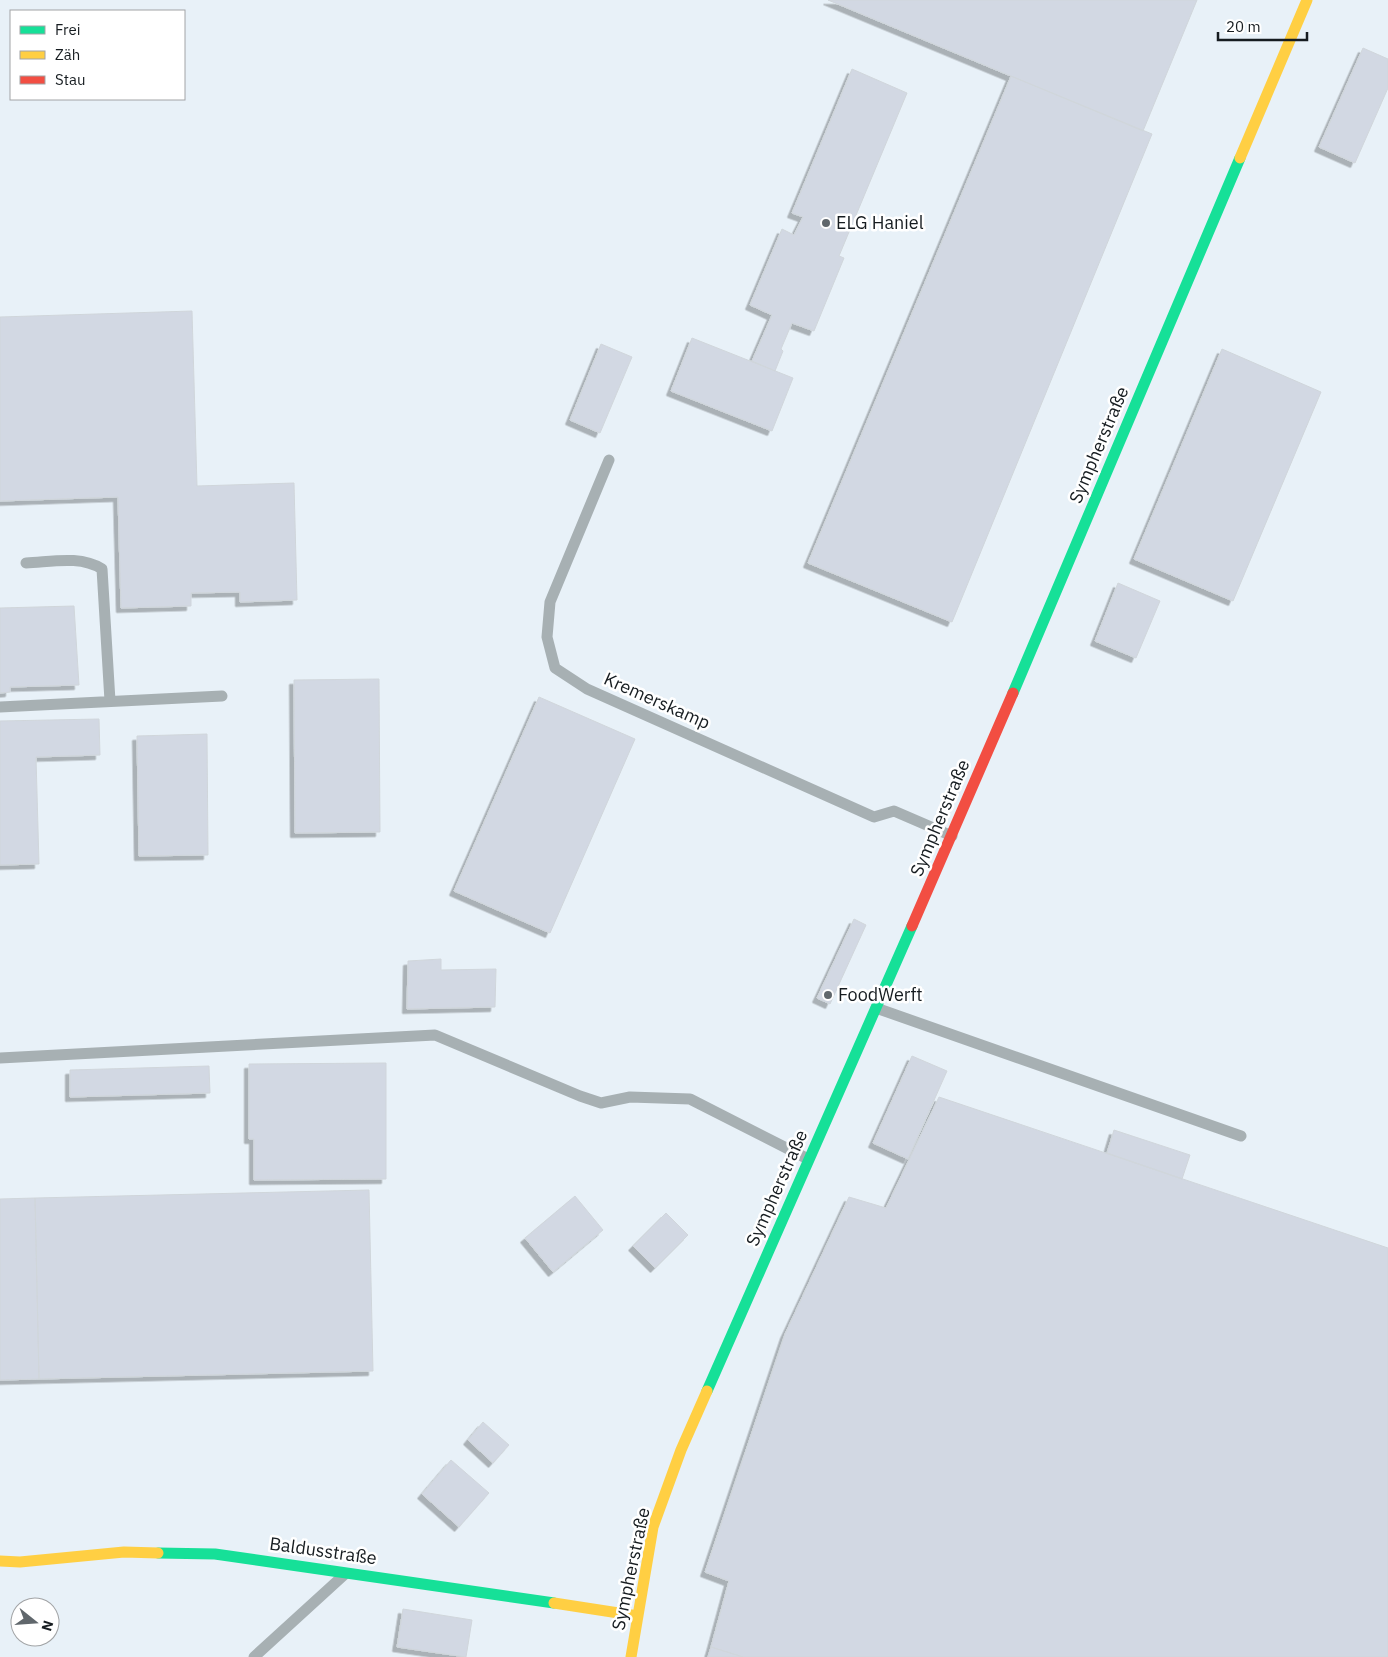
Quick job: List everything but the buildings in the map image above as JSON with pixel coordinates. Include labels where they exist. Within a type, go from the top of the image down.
[{"type":"street","name":"Sympherstraße","points":[[631,1657],[653,1527],[681,1450],[952,836],[1307,0]]},
{"type":"street","name":"Baldusstraße","points":[[0,1561],[20,1562],[124,1552],[214,1554],[638,1616]]},
{"type":"lane","name":"Kremerskamp","points":[[609,460],[550,602],[547,637],[555,668],[587,689],[874,817],[894,811],[952,836]]},
{"type":"lane","points":[[26,563],[80,560],[102,569],[110,702]]},
{"type":"lane","points":[[0,707],[222,696]]},
{"type":"lane","points":[[876,1008],[1241,1136]]},
{"type":"lane","points":[[0,1058],[435,1035],[601,1103],[630,1097],[690,1099],[808,1160]]},
{"type":"lane","points":[[254,1657],[347,1572]]},
{"type":"traffic: fast","points":[[1013,693],[1240,158]]},
{"type":"traffic: fast","points":[[707,1391],[912,926]]},
{"type":"traffic: fast","points":[[158,1553],[215,1554],[554,1603]]},
{"type":"traffic: slow","points":[[1240,158],[1307,0]]},
{"type":"traffic: slow","points":[[631,1657],[653,1527],[681,1450],[707,1391]]},
{"type":"traffic: slow","points":[[0,1561],[20,1562],[124,1552],[158,1553]]},
{"type":"traffic: slow","points":[[554,1603],[638,1616]]},
{"type":"traffic: jam","points":[[912,926],[1013,693]]},
{"type":"place","name":"ELG Haniel","points":[[826,223]]},
{"type":"place","name":"FoodWerft","points":[[828,995]]}]
